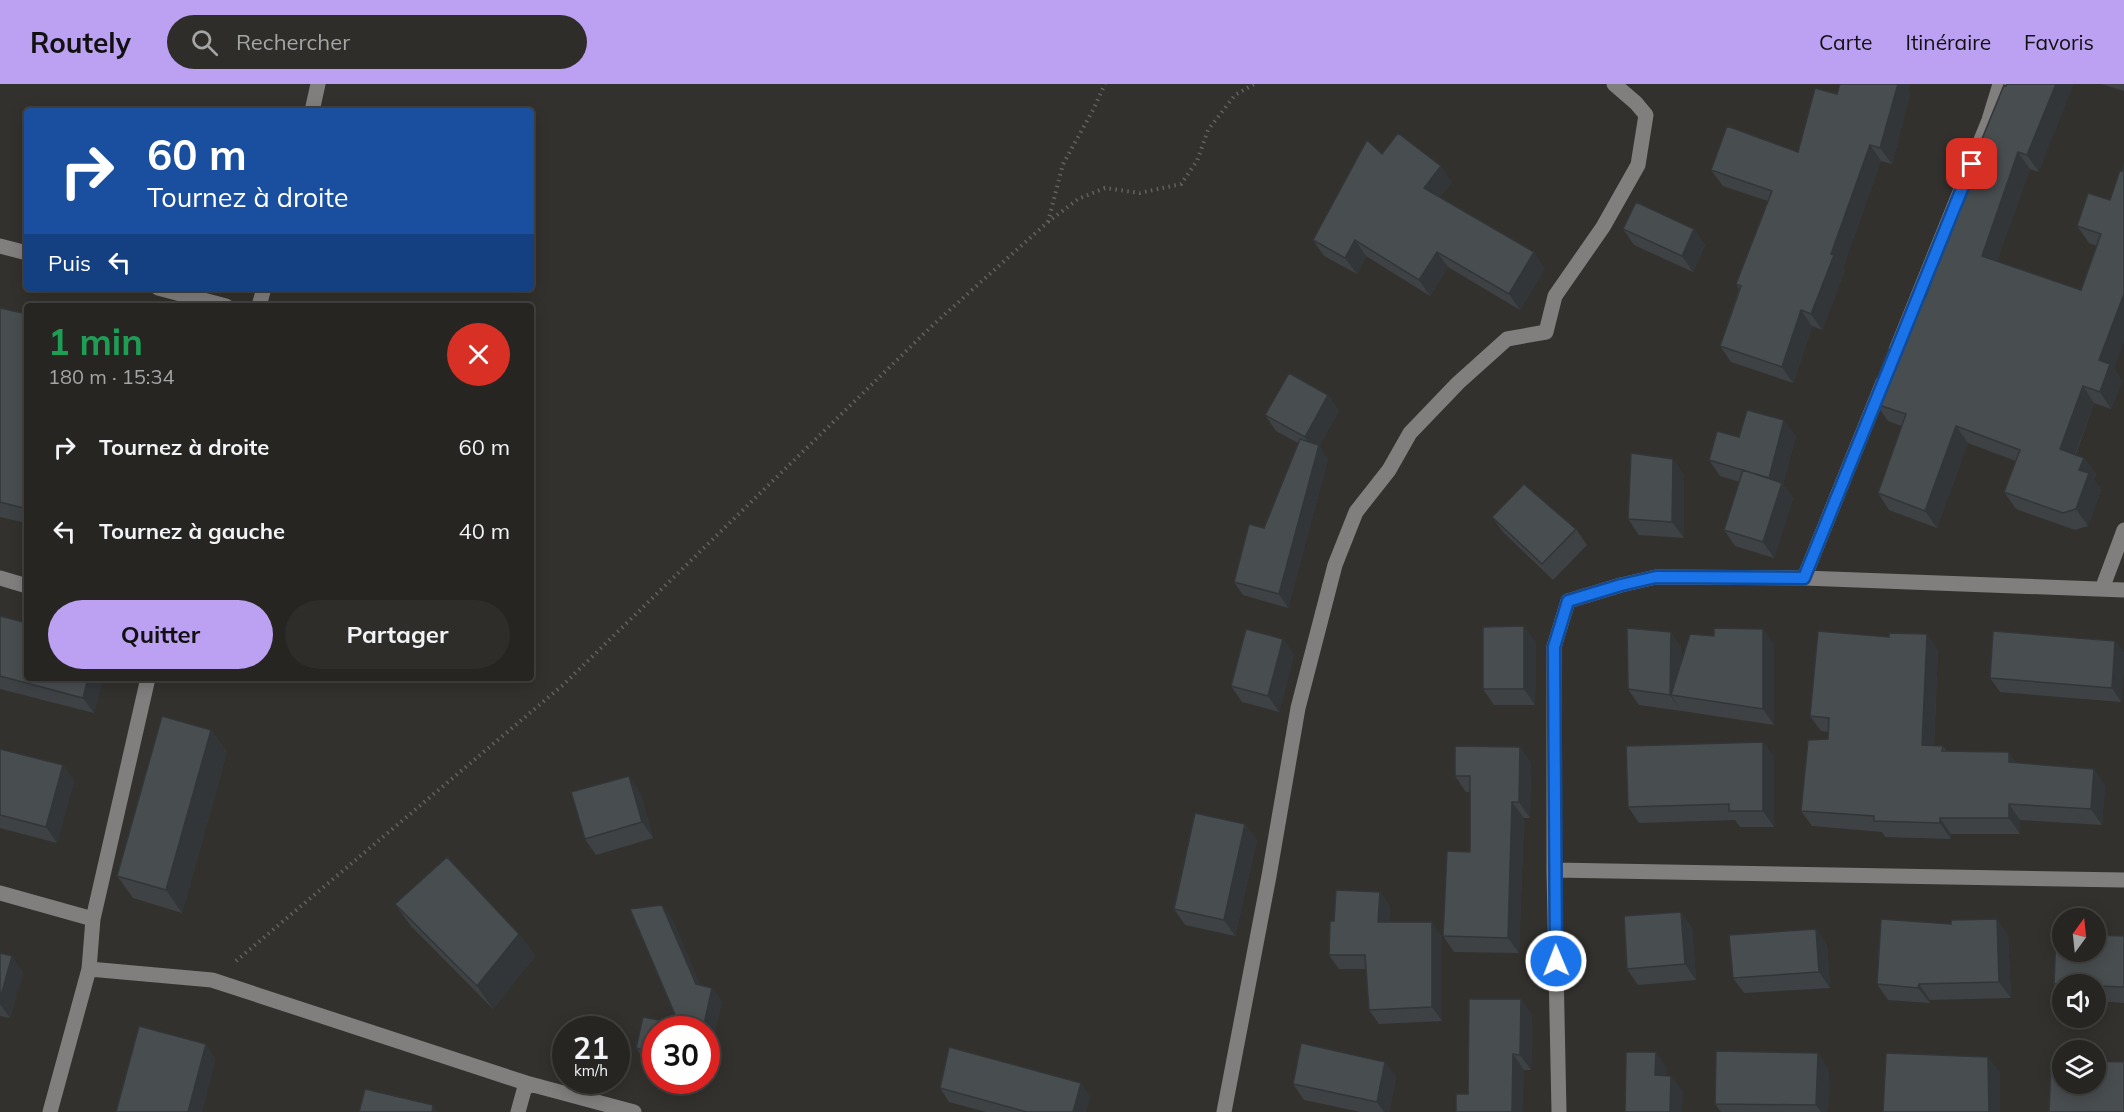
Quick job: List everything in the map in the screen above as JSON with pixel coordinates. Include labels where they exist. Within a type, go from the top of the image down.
[{"type":"street","points":[[313,108],[318,84]]},
{"type":"street","points":[[1224,1112],[1298,708],[1335,565],[1356,512],[1389,470],[1410,433],[1458,383],[1507,339],[1546,332],[1556,296],[1603,227],[1638,165],[1646,116],[1636,103],[1614,84]]},
{"type":"street","points":[[1804,578],[1989,120],[2000,84]]},
{"type":"street","points":[[0,246],[24,252]]},
{"type":"street","points":[[169,291],[215,303]]},
{"type":"street","points":[[2102,589],[2124,530]]},
{"type":"street","points":[[1559,1112],[1554,870],[1554,647],[1568,601],[1656,577],[1804,578],[2124,590]]},
{"type":"street","points":[[0,578],[24,585]]},
{"type":"street","points":[[50,1112],[89,969],[93,919],[147,681]]},
{"type":"street","points":[[1554,870],[2124,880]]},
{"type":"street","points":[[0,893],[93,919]]},
{"type":"street","points":[[89,969],[212,980],[526,1083],[634,1112]]},
{"type":"street","points":[[518,1112],[526,1083]]},
{"type":"path","points":[[1048,222],[1063,164],[1105,84]]},
{"type":"path","points":[[212,980],[563,685],[934,324],[1048,222],[1078,199],[1105,188],[1140,193],[1181,184],[1197,161],[1208,130],[1235,95],[1254,84]]},
{"type":"building","points":[[1840,84],[1898,84],[1880,148],[1870,145],[1831,254],[1834,255],[1811,314],[1801,310],[1782,367],[1720,346],[1741,286],[1736,284],[1772,191],[1711,170],[1727,126],[1798,152],[1815,88],[1837,94]]},
{"type":"building","points":[[2056,84],[2027,155],[2018,152],[1982,256],[2081,290],[2101,234],[2077,226],[2088,193],[2110,200],[2124,164],[2124,294],[2099,360],[2110,364],[2100,392],[2083,386],[2060,449],[2084,458],[2079,470],[2089,473],[2076,509],[2063,513],[2004,492],[2020,450],[1956,426],[1925,511],[1878,493],[1906,414],[1876,404],[1884,381],[1877,378],[1888,349],[1900,354],[1921,294],[1926,296],[1966,178],[2004,85]]},
{"type":"building","points":[[1398,133],[1441,166],[1424,188],[1534,252],[1509,294],[1437,252],[1419,280],[1355,240],[1345,258],[1313,240],[1367,140],[1382,154]]},
{"type":"building","points":[[1636,202],[1694,229],[1682,256],[1623,229]]},
{"type":"building","points":[[0,308],[24,313],[24,508],[0,502]]},
{"type":"building","points":[[1289,373],[1328,395],[1305,437],[1265,415]]},
{"type":"building","points":[[1747,410],[1784,420],[1769,478],[1709,460],[1717,431],[1739,437]]},
{"type":"building","points":[[1300,439],[1319,445],[1279,594],[1234,582],[1249,524],[1264,528]]},
{"type":"building","points":[[1631,453],[1673,459],[1672,522],[1628,519]]},
{"type":"building","points":[[1743,470],[1782,483],[1763,542],[1724,530]]},
{"type":"building","points":[[1524,484],[1576,529],[1542,564],[1492,517]]},
{"type":"building","points":[[0,616],[24,622],[24,681],[87,681],[83,698],[0,676]]},
{"type":"building","points":[[1524,626],[1524,689],[1483,689],[1483,627]]},
{"type":"building","points":[[1627,628],[1671,632],[1670,695],[1628,689]]},
{"type":"building","points":[[1714,628],[1763,629],[1763,709],[1671,695],[1690,634],[1714,636]]},
{"type":"building","points":[[1246,629],[1283,639],[1268,696],[1231,686]]},
{"type":"building","points":[[1818,631],[1889,637],[1889,633],[1927,634],[1922,745],[1943,746],[1942,751],[2009,752],[2009,762],[2094,769],[2091,809],[2009,804],[2009,818],[1940,818],[1940,823],[1874,821],[1874,816],[1801,811],[1808,740],[1828,739],[1829,718],[1810,716]]},
{"type":"building","points":[[1993,631],[2115,641],[2112,688],[1990,678]]},
{"type":"building","points":[[162,716],[211,730],[166,890],[117,876]]},
{"type":"building","points":[[1763,742],[1763,811],[1729,811],[1729,804],[1628,807],[1626,746]]},
{"type":"building","points":[[1455,746],[1520,747],[1519,802],[1512,802],[1508,938],[1443,936],[1447,851],[1470,852],[1470,776],[1455,776]]},
{"type":"building","points":[[0,749],[63,765],[46,827],[0,815]]},
{"type":"building","points":[[629,776],[642,822],[585,839],[571,792]]},
{"type":"building","points":[[1195,813],[1245,824],[1224,920],[1174,909]]},
{"type":"building","points":[[447,857],[519,934],[477,986],[395,904]]},
{"type":"building","points":[[1336,890],[1380,892],[1378,922],[1432,922],[1432,1007],[1369,1010],[1365,955],[1329,955],[1330,921],[1334,921]]},
{"type":"building","points":[[662,905],[696,984],[712,988],[706,1016],[676,1016],[630,909]]},
{"type":"building","points":[[1681,912],[1685,964],[1627,969],[1624,916]]},
{"type":"building","points":[[1881,919],[1951,924],[1951,920],[1997,919],[1999,982],[1919,984],[1918,988],[1877,984]]},
{"type":"building","points":[[1816,929],[1819,972],[1733,978],[1729,935]]},
{"type":"building","points":[[2106,935],[2124,936],[2124,987],[2106,986],[2106,974],[2054,974],[2055,962],[2106,962]]},
{"type":"building","points":[[0,953],[12,956],[0,999]]},
{"type":"building","points":[[1469,999],[1521,999],[1520,1055],[1513,1054],[1512,1112],[1456,1112],[1456,1094],[1468,1094]]},
{"type":"building","points":[[642,1021],[642,1050],[636,1048]]},
{"type":"building","points":[[139,1026],[206,1044],[188,1112],[116,1112]]},
{"type":"building","points":[[1301,1043],[1385,1062],[1377,1102],[1293,1084]]},
{"type":"building","points":[[949,1047],[1081,1083],[1073,1112],[1027,1112],[940,1088]]},
{"type":"building","points":[[1716,1051],[1818,1053],[1816,1105],[1715,1104]]},
{"type":"building","points":[[1626,1052],[1656,1052],[1655,1075],[1671,1076],[1670,1112],[1625,1112]]},
{"type":"building","points":[[1886,1053],[1988,1057],[1989,1112],[1883,1112]]},
{"type":"building","points":[[2051,1061],[2052,1094],[2106,1094],[2106,1061],[2124,1062],[2124,1112],[2049,1112]]},
{"type":"building","points":[[365,1089],[433,1105],[432,1112],[359,1112]]},
{"type":"route","points":[[1556,961],[1554,647],[1568,601],[1656,577],[1804,578],[1972,164]]}]
